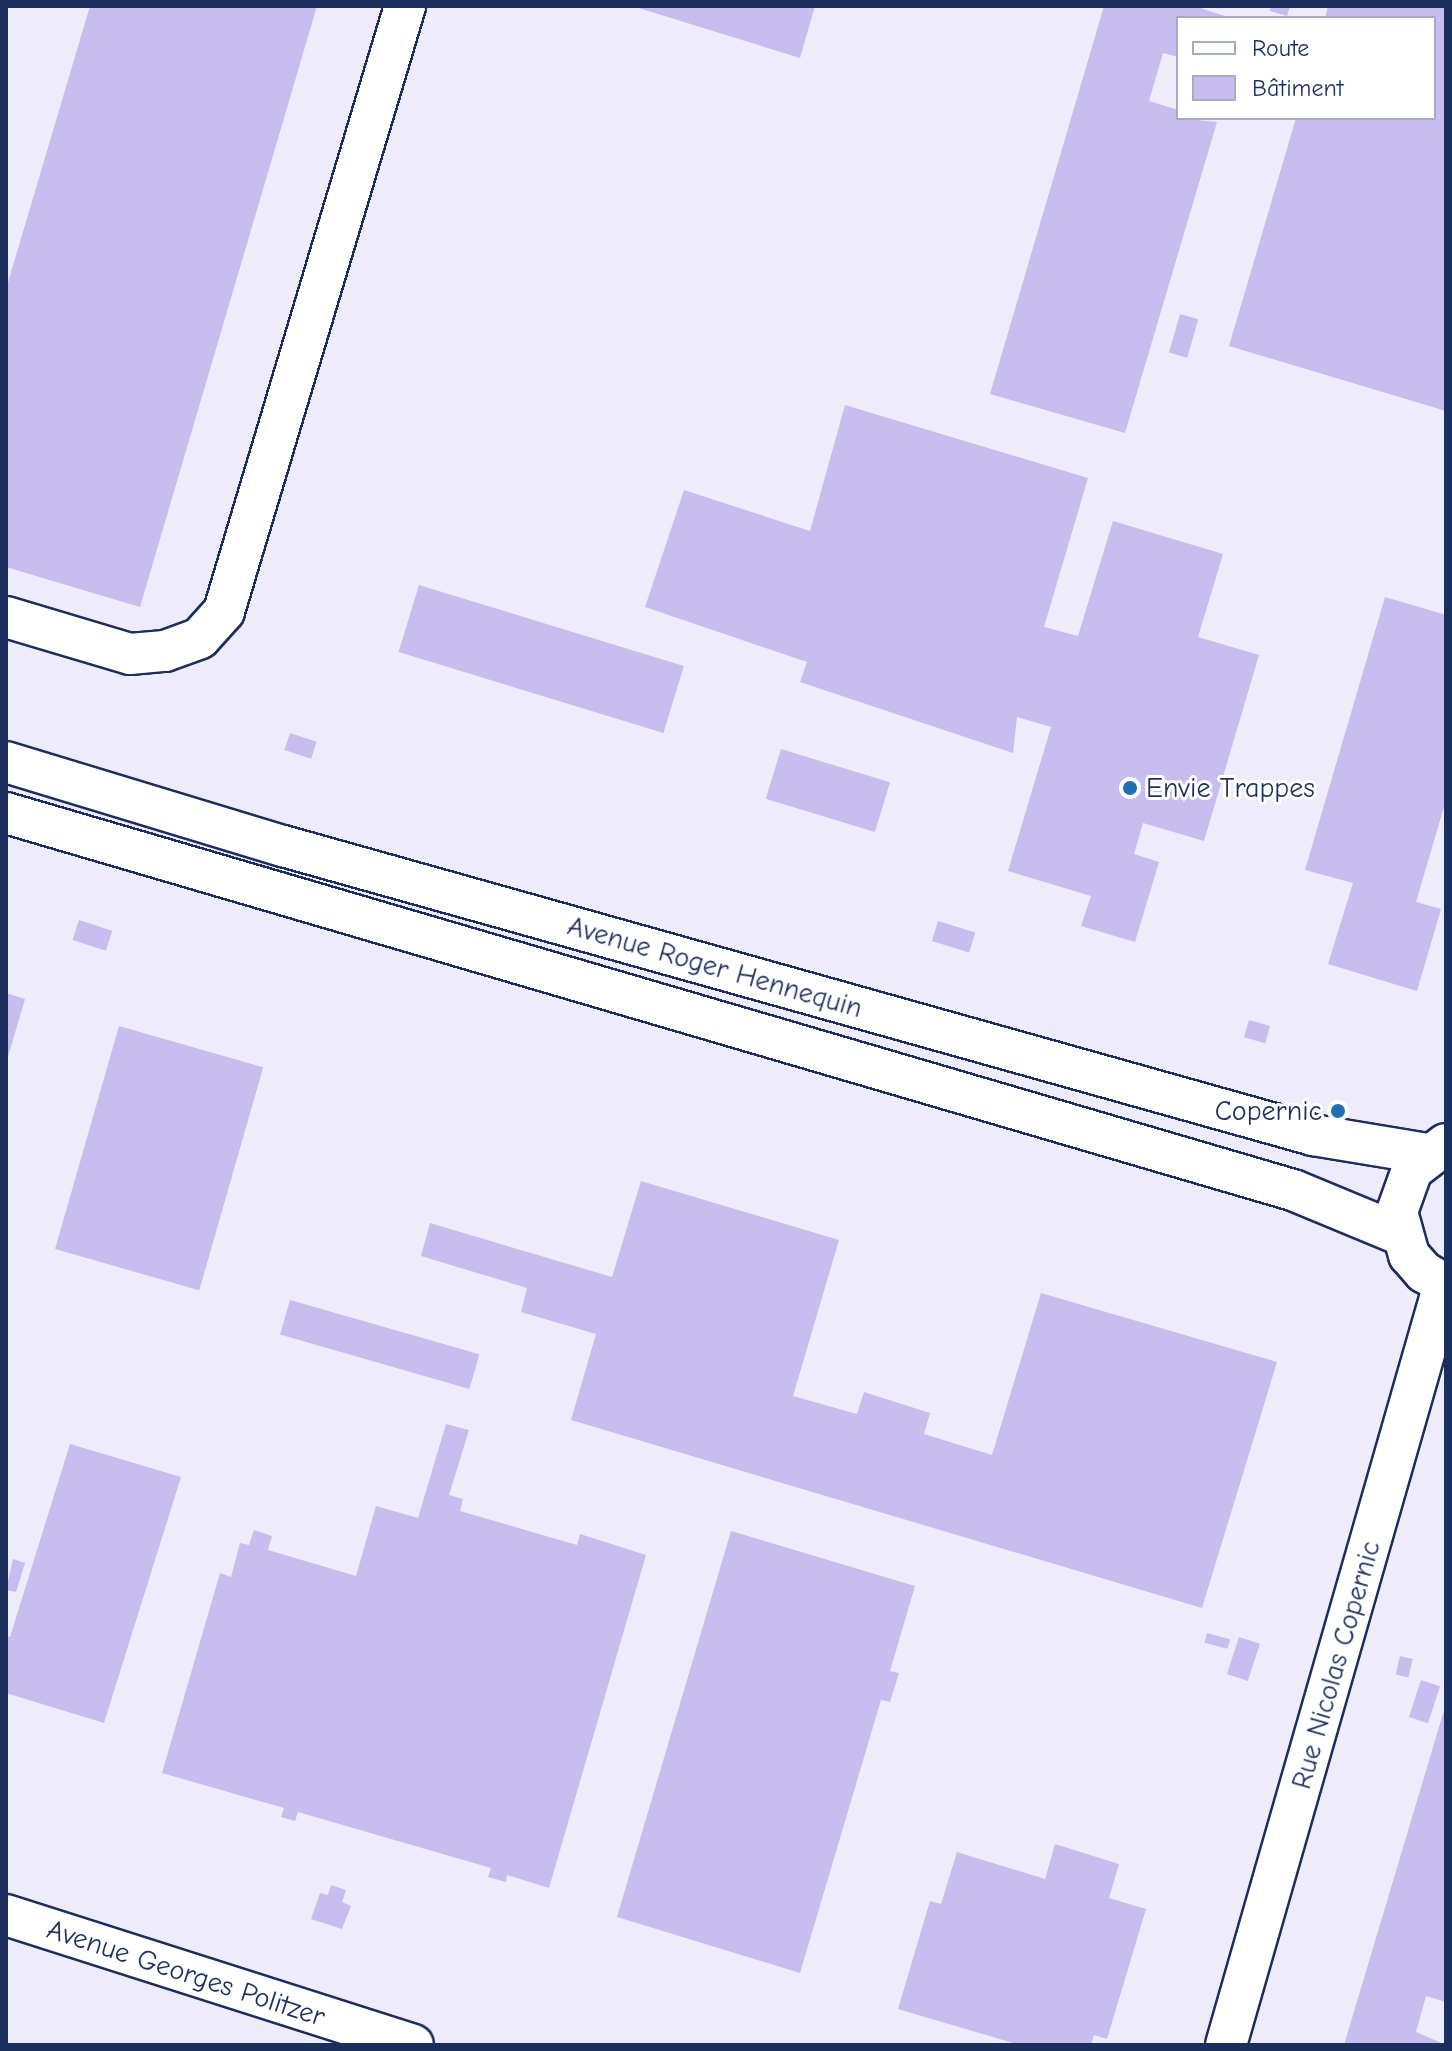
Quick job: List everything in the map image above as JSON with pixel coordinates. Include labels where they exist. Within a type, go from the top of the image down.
[{"type":"street","points":[[6,617],[130,654],[165,651],[200,638],[224,611],[405,6]]},
{"type":"street","name":"Avenue Roger Hennequin","points":[[6,762],[313,855],[1313,1135],[1437,1149]]},
{"type":"street","name":"Avenue Roger Hennequin","points":[[6,813],[1293,1190],[1399,1234],[1401,1189],[1437,1149]]},
{"type":"street","points":[[1399,1234],[1424,1272],[1445,1284]]},
{"type":"street","name":"Rue Nicolas Copernic","points":[[1226,2045],[1445,1284]]},
{"type":"street","name":"Avenue Georges Politzer","points":[[6,1915],[413,2045]]},
{"type":"shaded area","points":[[6,6],[1446,6],[1446,2045],[6,2045]]},
{"type":"building","points":[[90,6],[317,6],[140,607],[6,567],[6,289]]},
{"type":"building","points":[[632,6],[815,6],[800,58]]},
{"type":"building","points":[[1104,6],[1194,6],[1225,16],[1176,16],[1176,56],[1163,53],[1149,101],[1176,109],[1176,120],[1217,122],[1125,433],[990,394]]},
{"type":"building","points":[[1271,6],[1290,6],[1287,16],[1270,11]]},
{"type":"building","points":[[1328,6],[1446,6],[1446,411],[1229,346],[1295,120],[1436,120],[1436,16],[1326,16]]},
{"type":"building","points":[[1180,314],[1198,319],[1187,358],[1169,352]]},
{"type":"building","points":[[845,405],[1088,478],[1044,627],[1078,636],[1113,521],[1223,554],[1198,637],[1259,655],[1204,841],[1143,823],[1134,854],[1159,862],[1135,942],[1081,926],[1091,896],[1008,871],[1051,727],[1017,717],[1013,753],[800,682],[807,662],[645,607],[684,490],[810,531]]},
{"type":"building","points":[[419,585],[684,666],[663,733],[399,652]]},
{"type":"building","points":[[1385,597],[1446,615],[1446,800],[1416,902],[1441,909],[1417,991],[1328,964],[1353,883],[1305,870]]},
{"type":"building","points":[[290,733],[317,742],[311,759],[284,750]]},
{"type":"building","points":[[781,749],[890,782],[875,832],[766,799]]},
{"type":"building","points":[[79,920],[112,931],[106,951],[73,940]]},
{"type":"building","points":[[938,921],[975,932],[969,952],[932,941]]},
{"type":"building","points":[[6,993],[25,999],[7,1060],[6,1060]]},
{"type":"building","points":[[1249,1020],[1270,1026],[1265,1043],[1244,1037]]},
{"type":"building","points":[[119,1026],[263,1067],[199,1290],[55,1249]]},
{"type":"building","points":[[641,1181],[839,1240],[793,1396],[857,1414],[864,1392],[930,1413],[924,1434],[992,1455],[1041,1293],[1277,1362],[1202,1608],[571,1420],[596,1334],[521,1312],[527,1288],[421,1256],[430,1223],[612,1277]]},
{"type":"building","points":[[290,1300],[479,1354],[469,1389],[280,1335]]},
{"type":"building","points":[[446,1424],[469,1430],[449,1495],[463,1499],[460,1511],[577,1545],[580,1534],[646,1555],[549,1888],[507,1875],[506,1882],[488,1877],[491,1868],[298,1812],[295,1821],[281,1817],[284,1808],[162,1773],[220,1573],[231,1577],[240,1543],[249,1545],[254,1530],[272,1536],[268,1550],[356,1576],[376,1506],[418,1518]]},
{"type":"building","points":[[70,1444],[181,1477],[104,1723],[6,1693],[6,1636],[10,1637]]},
{"type":"building","points":[[731,1531],[915,1586],[890,1671],[899,1673],[890,1702],[881,1700],[800,1973],[617,1917]]},
{"type":"building","points":[[13,1559],[25,1563],[16,1592],[6,1590]]},
{"type":"building","points":[[1207,1633],[1230,1639],[1228,1649],[1204,1643]]},
{"type":"building","points":[[1239,1637],[1260,1644],[1248,1681],[1227,1674]]},
{"type":"building","points":[[1400,1656],[1413,1659],[1408,1677],[1396,1675]]},
{"type":"building","points":[[1421,1680],[1440,1686],[1428,1723],[1409,1717]]},
{"type":"building","points":[[1445,1707],[1446,2002],[1426,1996],[1416,2032],[1446,2045],[1344,2045]]},
{"type":"building","points":[[1055,1844],[1119,1864],[1109,1898],[1146,1909],[1107,2039],[1094,2035],[1091,2045],[1020,2045],[898,2009],[930,1901],[941,1904],[957,1852],[1045,1879]]},
{"type":"building","points":[[331,1885],[346,1890],[342,1902],[351,1906],[342,1929],[311,1919],[320,1893],[328,1895]]},
{"type":"place","name":"Envie Trappes","points":[[1130,788]]},
{"type":"place","name":"Copernic","points":[[1338,1111]]}]
